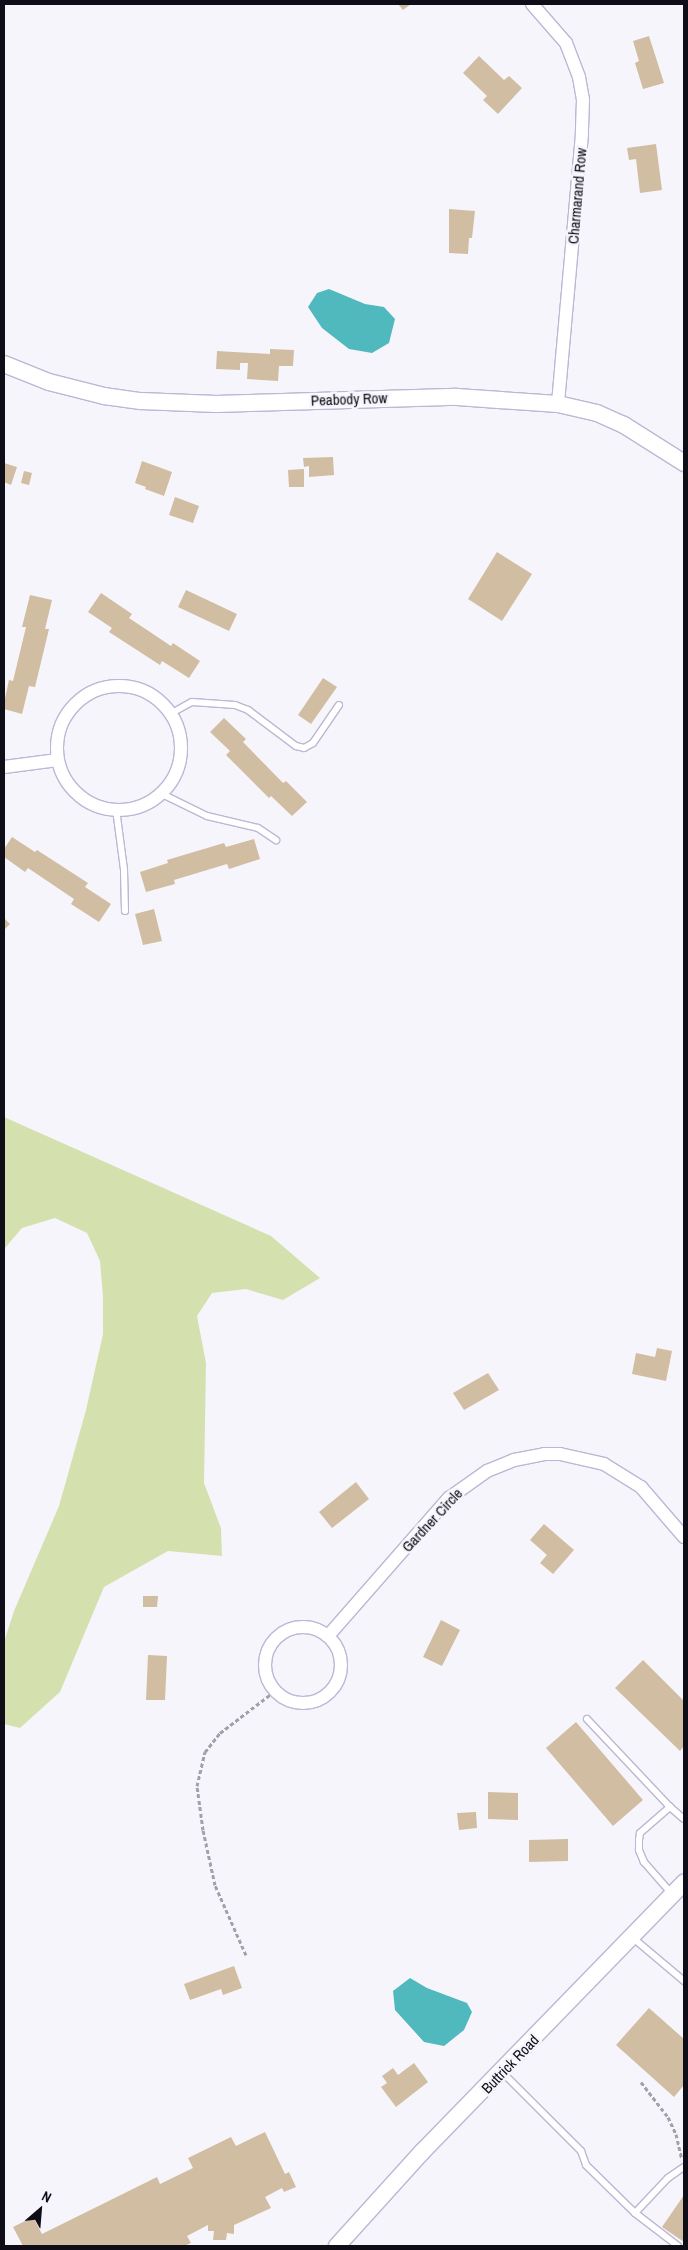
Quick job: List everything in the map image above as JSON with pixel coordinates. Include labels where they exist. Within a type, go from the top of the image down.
[{"type":"street","name":"Charmarand Row","points":[[532,4],[566,43],[579,77],[583,100],[582,134],[558,404]]},
{"type":"street","name":"Peabody Row","points":[[4,364],[49,382],[104,396],[141,401],[216,404],[457,397],[558,404],[597,413],[624,424],[684,464]]},
{"type":"street","points":[[117,686],[140,690],[160,702],[170,714],[179,732],[180,756],[172,780],[160,794],[145,804],[133,808],[116,809],[96,805],[76,792],[62,771],[58,760],[58,736],[64,719],[74,705],[94,692],[117,686]]},
{"type":"street","points":[[4,767],[58,760]]},
{"type":"street","name":"Gardner Circle","points":[[328,1636],[449,1498],[476,1477],[514,1460],[544,1454],[560,1454],[604,1464],[641,1487],[684,1537]]},
{"type":"street","points":[[304,1626],[317,1629],[328,1636],[336,1646],[340,1664],[337,1681],[330,1692],[320,1699],[296,1702],[284,1698],[274,1690],[268,1680],[264,1667],[266,1654],[276,1638],[292,1628],[304,1626]]},
{"type":"street","name":"Buttrick Road","points":[[337,2246],[422,2152],[502,2072],[678,1889]]},
{"type":"lane","points":[[170,714],[192,702],[235,705],[248,710],[296,746],[304,748],[313,743],[340,705]]},
{"type":"lane","points":[[160,794],[207,816],[258,828],[276,840]]},
{"type":"lane","points":[[116,809],[124,870],[125,911]]},
{"type":"lane","points":[[587,1719],[670,1807],[684,1819]]},
{"type":"lane","points":[[670,1807],[640,1833],[639,1845],[644,1862],[678,1889]]},
{"type":"lane","points":[[632,1938],[684,1981]]},
{"type":"lane","points":[[502,2072],[581,2151],[586,2165],[635,2213],[678,2246]]},
{"type":"lane","points":[[635,2213],[668,2178],[684,2167]]},
{"type":"path","points":[[246,1955],[215,1885],[202,1830],[197,1786],[204,1752],[220,1733],[274,1690]]},
{"type":"path","points":[[641,2082],[668,2117],[676,2134],[684,2167]]},
{"type":"green space","points":[[4,1117],[271,1236],[320,1278],[283,1300],[246,1289],[212,1293],[197,1316],[206,1363],[204,1483],[221,1528],[222,1556],[168,1551],[104,1587],[60,1692],[20,1728],[4,1724],[4,1642],[14,1611],[59,1506],[86,1410],[103,1334],[103,1297],[100,1261],[87,1233],[55,1218],[22,1228],[4,1249]]},
{"type":"water","points":[[329,289],[365,304],[384,307],[395,319],[389,343],[372,353],[349,349],[322,328],[308,307],[317,293]]},
{"type":"water","points":[[410,1978],[427,1988],[467,2003],[472,2012],[464,2030],[444,2046],[424,2042],[395,2010],[393,1991]]},
{"type":"building","points":[[398,4],[411,4],[403,10]]},
{"type":"building","points":[[649,36],[664,83],[643,89],[635,63],[639,61],[633,41]]},
{"type":"building","points":[[479,56],[504,80],[509,76],[522,88],[498,114],[483,100],[487,96],[463,73]]},
{"type":"building","points":[[656,144],[662,190],[640,193],[636,159],[629,160],[627,148]]},
{"type":"building","points":[[449,209],[475,211],[472,238],[469,238],[468,254],[449,253]]},
{"type":"building","points":[[270,349],[294,350],[293,366],[279,366],[278,381],[247,379],[248,363],[240,363],[240,370],[216,369],[217,351],[270,354]]},
{"type":"building","points":[[333,457],[334,475],[309,477],[309,466],[304,467],[303,458]]},
{"type":"building","points":[[142,461],[172,472],[164,496],[135,483]]},
{"type":"building","points":[[4,463],[17,467],[11,485],[4,482]]},
{"type":"building","points":[[304,469],[304,487],[289,487],[288,470]]},
{"type":"building","points":[[24,471],[32,473],[29,485],[21,483]]},
{"type":"building","points":[[175,497],[199,506],[193,523],[169,515]]},
{"type":"building","points":[[497,552],[532,574],[502,621],[468,599]]},
{"type":"building","points":[[186,590],[237,614],[229,631],[178,607]]},
{"type":"building","points":[[101,593],[132,614],[129,618],[171,646],[173,643],[200,661],[189,678],[162,661],[160,665],[109,632],[112,628],[88,612]]},
{"type":"building","points":[[30,595],[52,600],[45,629],[49,629],[35,687],[29,686],[22,714],[4,709],[4,703],[9,680],[13,681],[26,627],[22,627]]},
{"type":"building","points":[[323,678],[337,687],[311,724],[298,715]]},
{"type":"building","points":[[224,718],[246,739],[243,742],[283,783],[286,781],[307,802],[292,816],[271,796],[269,798],[226,755],[230,751],[210,732]]},
{"type":"building","points":[[12,837],[35,852],[37,850],[88,883],[85,887],[111,904],[99,922],[71,904],[74,899],[28,868],[25,872],[4,857],[4,849]]},
{"type":"building","points":[[254,839],[260,859],[229,869],[227,864],[174,880],[175,884],[146,892],[140,872],[168,863],[167,860],[224,843],[226,847]]},
{"type":"building","points":[[154,909],[162,941],[143,945],[135,914]]},
{"type":"building","points":[[4,918],[10,924],[4,930]]},
{"type":"building","points":[[657,1348],[672,1351],[666,1381],[632,1374],[636,1353],[655,1357]]},
{"type":"building","points":[[488,1373],[499,1390],[464,1410],[453,1393]]},
{"type":"building","points":[[356,1482],[369,1499],[332,1528],[319,1512]]},
{"type":"building","points":[[544,1524],[574,1550],[553,1574],[540,1563],[547,1555],[530,1540]]},
{"type":"building","points":[[143,1596],[158,1596],[157,1607],[143,1607]]},
{"type":"building","points":[[441,1620],[460,1630],[442,1666],[423,1657]]},
{"type":"building","points":[[148,1655],[167,1656],[165,1700],[146,1700]]},
{"type":"building","points":[[643,1660],[684,1701],[684,1746],[680,1751],[615,1688]]},
{"type":"building","points":[[576,1722],[643,1800],[613,1826],[546,1748]]},
{"type":"building","points":[[488,1792],[518,1793],[518,1820],[488,1819]]},
{"type":"building","points":[[476,1812],[477,1828],[459,1830],[457,1813]]},
{"type":"building","points":[[568,1839],[568,1861],[529,1862],[529,1840]]},
{"type":"building","points":[[234,1966],[242,1988],[223,1995],[221,1989],[190,2000],[184,1984]]},
{"type":"building","points":[[649,2008],[684,2039],[684,2085],[674,2097],[616,2045]]},
{"type":"building","points":[[414,2063],[428,2082],[396,2107],[381,2087],[387,2083],[382,2076],[393,2068],[398,2075]]},
{"type":"building","points":[[265,2132],[285,2174],[289,2172],[296,2187],[284,2192],[282,2188],[265,2197],[271,2208],[234,2225],[234,2234],[227,2233],[226,2240],[213,2240],[214,2231],[208,2231],[208,2225],[187,2236],[191,2243],[184,2246],[23,2246],[13,2227],[33,2217],[42,2234],[157,2177],[160,2184],[193,2168],[188,2158],[231,2137],[236,2146]]},
{"type":"building","points":[[684,2195],[684,2242],[662,2227]]}]
